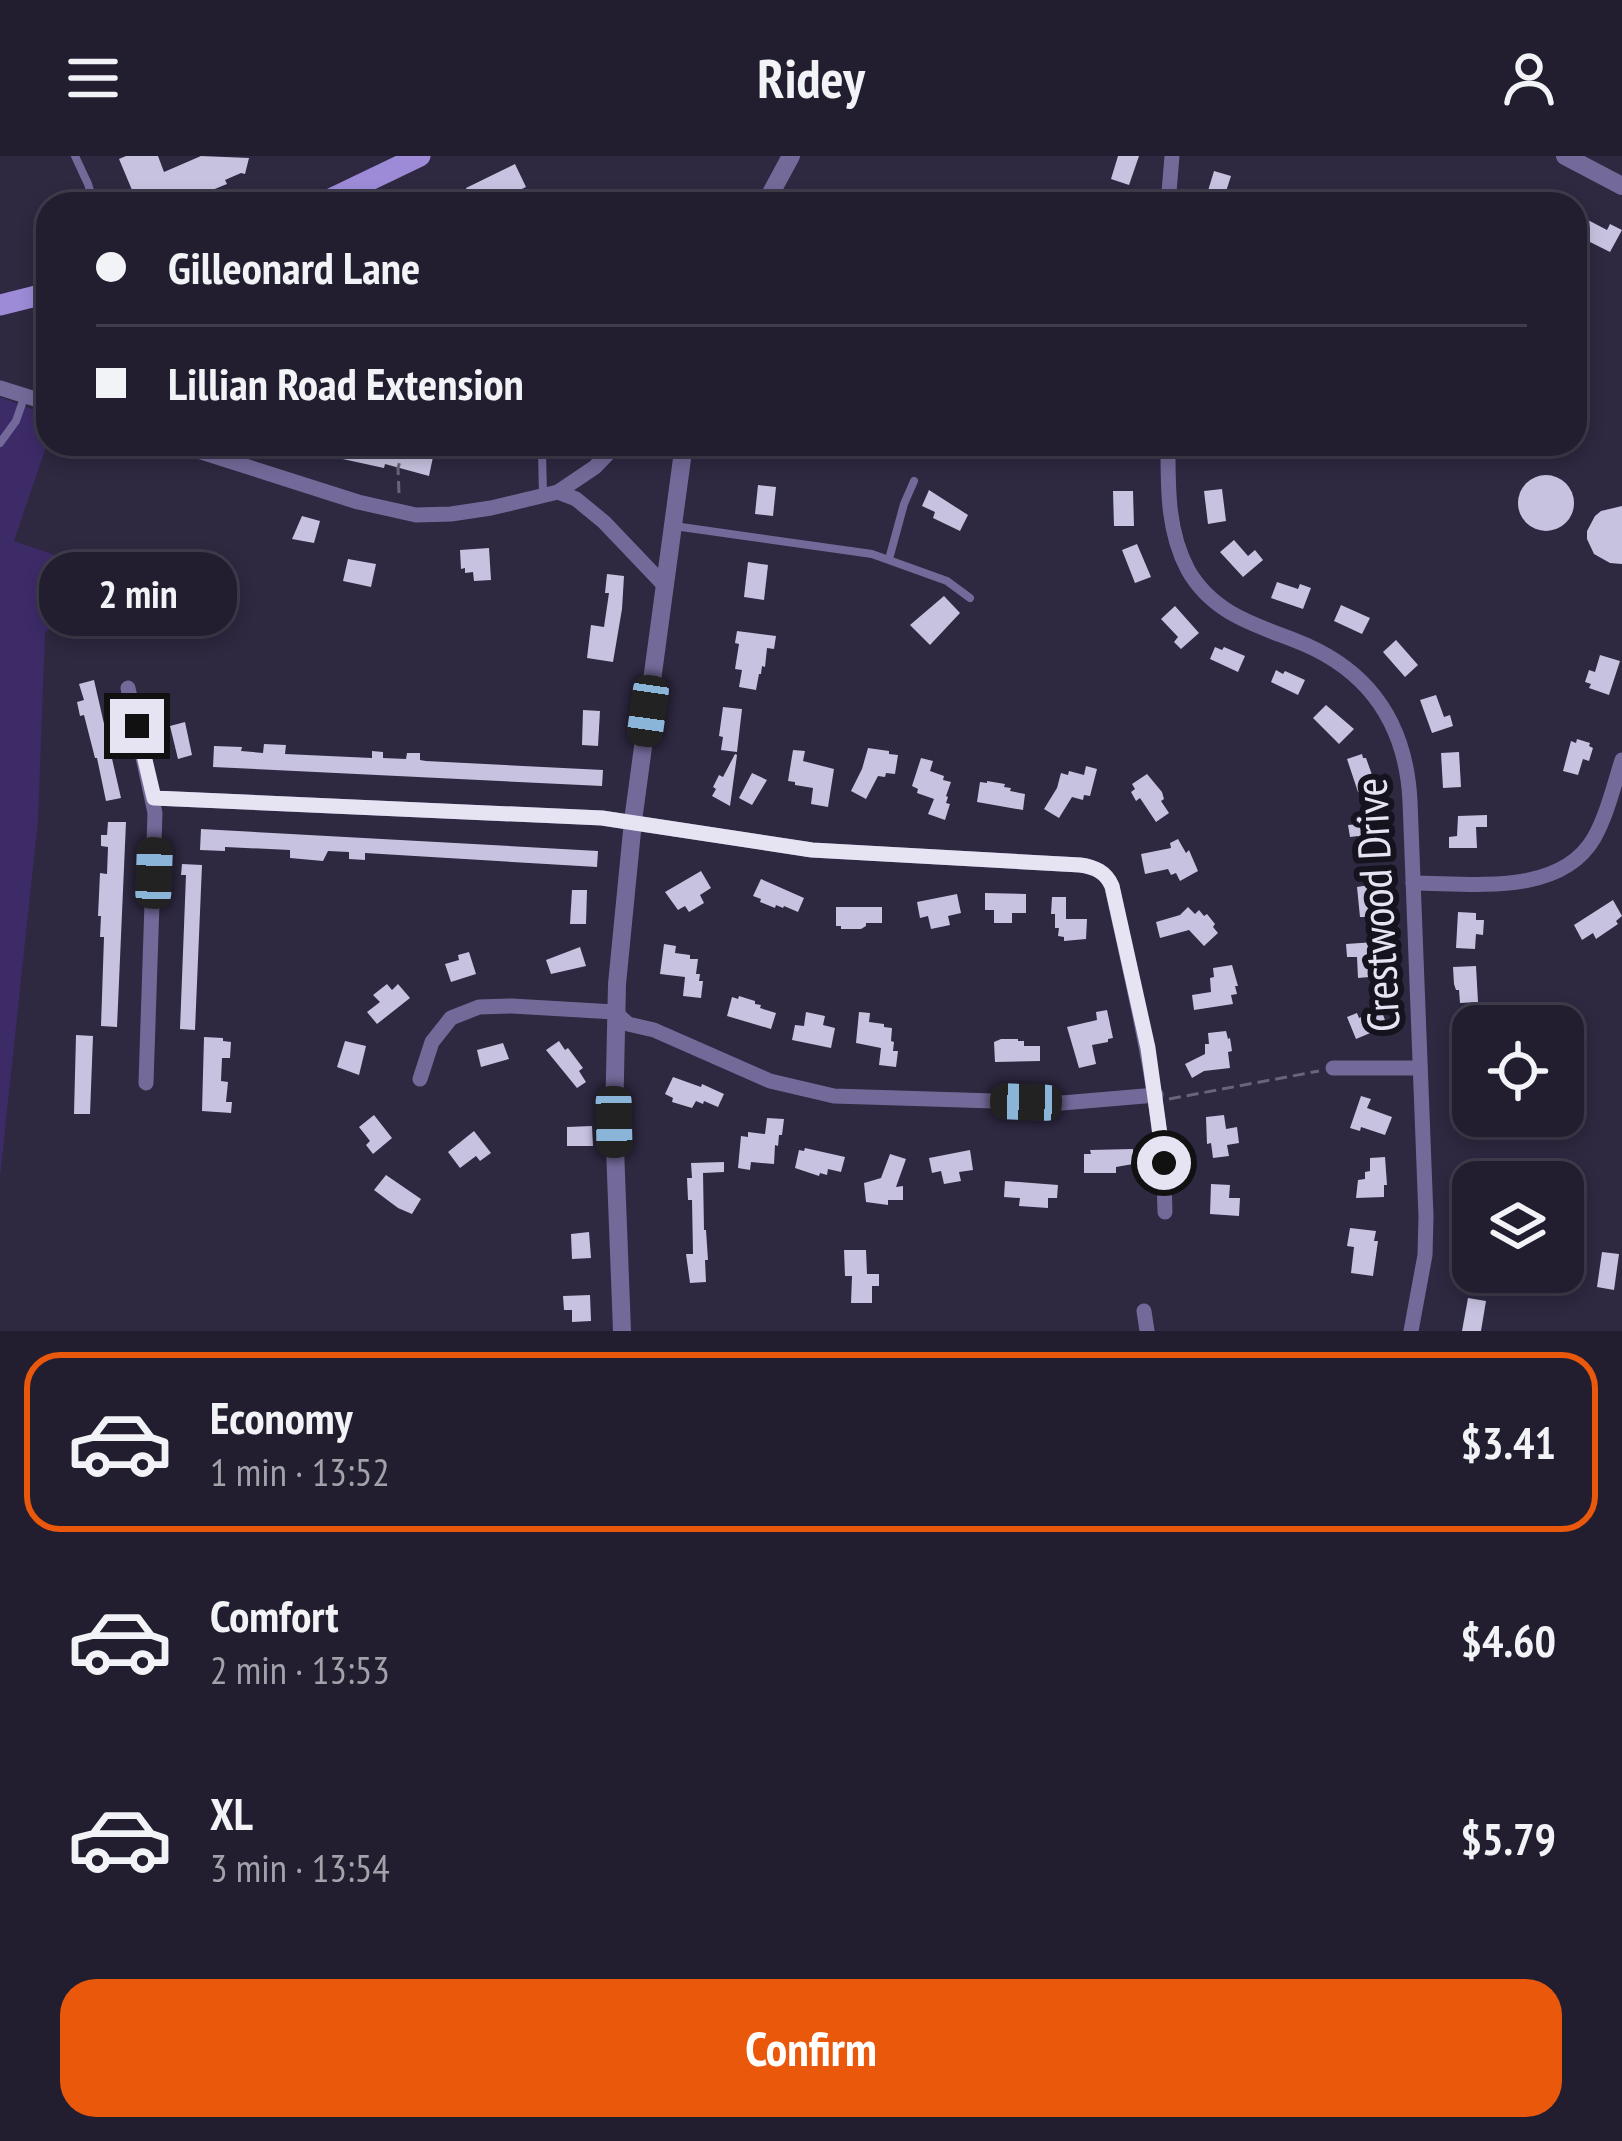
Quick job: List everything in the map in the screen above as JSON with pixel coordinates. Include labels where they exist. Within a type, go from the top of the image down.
[{"type":"main road","points":[[378,192],[420,156]]},
{"type":"main road","points":[[0,305],[36,296]]},
{"type":"street","points":[[772,192],[791,156]]},
{"type":"street","points":[[1169,192],[1172,156]]},
{"type":"street","points":[[1565,156],[1622,187]]},
{"type":"street","points":[[0,388],[36,399]]},
{"type":"street","points":[[214,456],[358,502],[416,515],[463,512],[550,494],[606,456]]},
{"type":"street","points":[[622,1331],[615,1012],[634,821],[682,456]]},
{"type":"street","name":"Crestwood Drive","points":[[1168,456],[1170,518],[1183,560],[1198,586],[1232,615],[1335,661],[1362,682],[1399,735],[1407,766],[1426,1236],[1411,1331]]},
{"type":"street","points":[[550,494],[576,499],[665,586]]},
{"type":"street","points":[[128,688],[154,798],[146,1083]]},
{"type":"street","points":[[1413,883],[1510,882],[1544,876],[1571,864],[1592,842],[1622,760]]},
{"type":"street","points":[[154,798],[634,821],[812,850],[1080,865],[1104,874],[1112,886],[1156,1098],[1165,1212]]},
{"type":"street","points":[[420,1079],[432,1042],[451,1018],[479,1007],[512,1006],[615,1012],[628,1024],[654,1030],[752,1074],[817,1094],[1062,1103],[1156,1098]]},
{"type":"street","points":[[1333,1068],[1420,1068]]},
{"type":"street","points":[[1144,1311],[1147,1331]]},
{"type":"lane","points":[[75,156],[90,192]]},
{"type":"lane","points":[[0,442],[16,421],[25,396]]},
{"type":"lane","points":[[543,456],[550,494]]},
{"type":"lane","points":[[890,559],[914,481]]},
{"type":"lane","points":[[673,526],[890,559],[947,581],[970,598]]},
{"type":"path","points":[[398,501],[402,456]]},
{"type":"path","points":[[1156,1098],[1333,1068]]},
{"type":"shaded area","points":[[0,397],[36,410],[36,456],[43,456],[14,541],[72,561],[45,633],[38,820],[0,1177]]},
{"type":"building","points":[[158,156],[164,172],[201,156],[249,158],[245,174],[207,192],[128,192],[132,190],[119,159]]},
{"type":"building","points":[[1118,156],[1139,156],[1129,185],[1111,179]]},
{"type":"building","points":[[515,164],[526,187],[515,192],[468,192],[466,188]]},
{"type":"building","points":[[1214,171],[1231,176],[1226,192],[1208,192]]},
{"type":"building","points":[[1587,220],[1607,230],[1610,224],[1622,230],[1610,252],[1587,240]]},
{"type":"building","points":[[329,456],[433,457],[429,476],[385,464],[384,468]]},
{"type":"building","points":[[1546,475],[1566,483],[1574,503],[1566,523],[1546,531],[1526,523],[1518,503],[1526,483]]},
{"type":"building","points":[[758,485],[776,487],[773,516],[755,514]]},
{"type":"building","points":[[1222,489],[1226,521],[1208,524],[1204,491]]},
{"type":"building","points":[[929,490],[968,515],[960,531],[933,518],[935,512],[922,506]]},
{"type":"building","points":[[1113,491],[1133,491],[1134,526],[1114,526]]},
{"type":"building","points":[[1622,506],[1622,564],[1610,563],[1594,554],[1587,531],[1601,511]]},
{"type":"building","points":[[302,516],[320,521],[314,543],[292,539]]},
{"type":"building","points":[[1234,540],[1248,556],[1255,550],[1263,560],[1243,577],[1220,552]]},
{"type":"building","points":[[1137,544],[1151,577],[1135,583],[1122,550]]},
{"type":"building","points":[[489,548],[491,580],[474,581],[473,572],[461,569],[460,550]]},
{"type":"building","points":[[348,559],[376,564],[371,587],[343,581]]},
{"type":"building","points":[[748,562],[768,565],[764,600],[744,597]]},
{"type":"building","points":[[607,574],[624,576],[613,662],[587,658],[591,625],[604,627]]},
{"type":"building","points":[[1277,582],[1311,588],[1303,609],[1271,598]]},
{"type":"building","points":[[944,596],[960,613],[930,645],[910,625]]},
{"type":"building","points":[[1341,605],[1370,618],[1362,634],[1334,621]]},
{"type":"building","points":[[1175,606],[1199,633],[1181,649],[1174,642],[1178,637],[1161,619]]},
{"type":"building","points":[[737,631],[776,636],[774,649],[767,648],[756,690],[739,687],[742,670],[735,669]]},
{"type":"building","points":[[1396,640],[1418,665],[1405,677],[1383,652]]},
{"type":"building","points":[[1215,647],[1245,656],[1238,672],[1210,659]]},
{"type":"building","points":[[1600,655],[1620,661],[1609,695],[1585,682],[1589,670],[1595,672]]},
{"type":"building","points":[[1276,670],[1305,680],[1298,695],[1271,682]]},
{"type":"building","points":[[94,680],[121,798],[106,801],[77,702],[84,700],[79,684]]},
{"type":"building","points":[[1436,695],[1453,726],[1432,733],[1420,700]]},
{"type":"building","points":[[1326,705],[1354,729],[1339,744],[1313,718]]},
{"type":"building","points":[[723,707],[742,709],[737,752],[721,750]]},
{"type":"building","points":[[583,710],[600,711],[598,746],[582,745]]},
{"type":"building","points":[[185,722],[192,755],[178,759],[170,726]]},
{"type":"building","points":[[1577,739],[1593,748],[1578,775],[1563,771],[1571,741]]},
{"type":"building","points":[[264,744],[286,745],[285,754],[372,758],[372,751],[383,752],[383,758],[406,759],[407,753],[420,753],[420,760],[426,761],[603,770],[602,786],[213,767],[214,746],[263,753]]},
{"type":"building","points":[[868,748],[898,755],[895,774],[878,776],[866,799],[851,791]]},
{"type":"building","points":[[793,750],[805,751],[803,761],[834,769],[828,807],[811,804],[813,788],[788,781]]},
{"type":"building","points":[[1459,752],[1461,787],[1443,788],[1441,753]]},
{"type":"building","points":[[735,754],[730,806],[712,796],[719,775],[723,777]]},
{"type":"building","points":[[1362,754],[1376,786],[1358,792],[1347,759]]},
{"type":"building","points":[[921,758],[933,761],[930,771],[951,782],[945,820],[928,814],[934,799],[912,786]]},
{"type":"building","points":[[1086,766],[1097,769],[1090,796],[1084,795],[1083,800],[1072,797],[1059,818],[1044,809],[1061,773],[1084,775]]},
{"type":"building","points":[[752,773],[767,780],[752,805],[739,798]]},
{"type":"building","points":[[1147,774],[1162,792],[1161,801],[1169,813],[1156,822],[1131,792],[1132,784]]},
{"type":"building","points":[[980,782],[1025,794],[1023,810],[977,802]]},
{"type":"building","points":[[1487,815],[1487,827],[1476,827],[1477,848],[1449,848],[1449,837],[1457,836],[1458,816]]},
{"type":"building","points":[[1377,816],[1381,851],[1360,853],[1358,836],[1350,837],[1348,825],[1359,824],[1358,818]]},
{"type":"building","points":[[108,822],[126,822],[117,1027],[101,1026],[104,937],[100,937],[98,916],[100,873],[107,874],[108,847],[101,846],[101,835],[107,835]]},
{"type":"building","points":[[201,829],[598,851],[597,867],[365,853],[365,860],[349,859],[349,852],[328,851],[323,861],[290,858],[290,850],[200,850]]},
{"type":"building","points":[[1178,839],[1198,871],[1180,881],[1168,869],[1145,874],[1141,854],[1171,848],[1170,843]]},
{"type":"building","points":[[182,864],[202,865],[195,1030],[180,1029],[186,875],[181,875]]},
{"type":"building","points":[[701,871],[711,888],[700,895],[704,903],[689,912],[685,906],[678,910],[665,892]]},
{"type":"building","points":[[761,879],[804,898],[798,912],[775,908],[753,896]]},
{"type":"building","points":[[1375,884],[1383,919],[1367,922],[1360,917],[1357,887]]},
{"type":"building","points":[[572,890],[587,890],[586,924],[570,924]]},
{"type":"building","points":[[985,893],[1026,894],[1026,913],[1012,913],[1012,923],[994,923],[994,910],[985,910]]},
{"type":"building","points":[[957,894],[961,913],[948,916],[950,925],[931,929],[928,916],[920,918],[917,902]]},
{"type":"building","points":[[1052,897],[1066,897],[1066,919],[1087,919],[1086,939],[1064,941],[1058,936]]},
{"type":"building","points":[[1613,900],[1622,916],[1618,924],[1596,939],[1593,933],[1582,940],[1574,925]]},
{"type":"building","points":[[836,907],[882,907],[882,923],[841,929],[836,926]]},
{"type":"building","points":[[1188,907],[1195,914],[1199,910],[1207,914],[1215,924],[1218,933],[1204,946],[1189,930],[1160,938],[1156,922],[1180,915]]},
{"type":"building","points":[[1458,912],[1476,913],[1476,920],[1484,920],[1475,949],[1456,948]]},
{"type":"building","points":[[1375,942],[1381,976],[1358,978],[1357,957],[1347,957],[1346,944]]},
{"type":"building","points":[[664,944],[676,946],[675,953],[698,959],[701,998],[683,996],[685,977],[660,974]]},
{"type":"building","points":[[580,947],[586,966],[551,974],[546,960]]},
{"type":"building","points":[[469,952],[476,974],[451,982],[445,964]]},
{"type":"building","points":[[1232,965],[1238,986],[1237,994],[1231,995],[1233,1004],[1194,1010],[1192,995],[1211,992],[1213,968]]},
{"type":"building","points":[[1476,966],[1478,1002],[1460,1003],[1453,967]]},
{"type":"building","points":[[387,984],[392,990],[398,984],[410,998],[377,1024],[367,1012],[380,1002],[373,995]]},
{"type":"building","points":[[732,997],[776,1013],[771,1029],[727,1016]]},
{"type":"building","points":[[1381,1009],[1387,1026],[1356,1039],[1347,1017],[1357,1013],[1359,1018]]},
{"type":"building","points":[[1107,1010],[1113,1038],[1092,1045],[1096,1064],[1079,1068],[1067,1027],[1097,1020],[1096,1012]]},
{"type":"building","points":[[806,1012],[825,1016],[823,1025],[835,1028],[831,1048],[792,1040],[795,1025],[804,1026]]},
{"type":"building","points":[[859,1012],[870,1013],[869,1022],[892,1028],[893,1051],[898,1051],[896,1067],[879,1065],[881,1048],[856,1043]]},
{"type":"building","points":[[1226,1031],[1232,1051],[1228,1052],[1230,1068],[1204,1071],[1192,1078],[1185,1064],[1205,1054],[1208,1033]]},
{"type":"building","points":[[76,1035],[93,1036],[90,1114],[74,1114]]},
{"type":"building","points":[[204,1037],[231,1042],[230,1058],[222,1058],[221,1081],[228,1082],[226,1102],[232,1102],[231,1113],[202,1111]]},
{"type":"building","points":[[345,1041],[366,1046],[359,1075],[337,1067]]},
{"type":"building","points":[[559,1041],[583,1068],[579,1071],[586,1082],[577,1088],[546,1050]]},
{"type":"building","points":[[994,1042],[1040,1046],[1040,1061],[995,1062]]},
{"type":"building","points":[[503,1043],[509,1059],[481,1067],[477,1050]]},
{"type":"building","points":[[673,1077],[724,1094],[718,1107],[704,1101],[696,1101],[692,1108],[672,1102],[665,1094]]},
{"type":"building","points":[[1361,1096],[1371,1099],[1367,1108],[1392,1117],[1385,1135],[1350,1128]]},
{"type":"building","points":[[374,1115],[392,1138],[373,1154],[359,1127]]},
{"type":"building","points":[[1224,1115],[1226,1129],[1237,1127],[1239,1143],[1227,1145],[1229,1156],[1213,1158],[1206,1117]]},
{"type":"building","points":[[767,1118],[784,1119],[774,1164],[751,1162],[750,1170],[738,1168],[741,1136],[765,1134]]},
{"type":"building","points":[[592,1126],[593,1146],[567,1146],[567,1127]]},
{"type":"building","points":[[474,1131],[491,1153],[480,1161],[476,1156],[460,1168],[448,1152]]},
{"type":"building","points":[[1133,1149],[1133,1164],[1116,1167],[1116,1173],[1084,1173],[1084,1154],[1091,1154],[1090,1150]]},
{"type":"building","points":[[799,1150],[845,1157],[841,1172],[828,1169],[827,1175],[819,1176],[795,1168]]},
{"type":"building","points":[[970,1150],[973,1170],[959,1172],[961,1181],[944,1184],[941,1171],[932,1173],[929,1158]]},
{"type":"building","points":[[890,1154],[906,1159],[896,1187],[903,1186],[903,1200],[888,1200],[888,1205],[866,1202],[864,1183],[881,1178]]},
{"type":"building","points":[[1385,1157],[1384,1197],[1356,1198],[1358,1180],[1370,1171],[1370,1158]]},
{"type":"building","points":[[724,1162],[724,1172],[703,1173],[706,1282],[690,1283],[686,1254],[693,1254],[687,1178],[692,1178],[691,1163]]},
{"type":"building","points":[[386,1175],[421,1199],[412,1214],[374,1190]]},
{"type":"building","points":[[1005,1181],[1058,1185],[1057,1198],[1048,1198],[1048,1208],[1019,1206],[1020,1198],[1004,1197]]},
{"type":"building","points":[[1211,1184],[1230,1185],[1229,1198],[1240,1198],[1239,1216],[1210,1214]]},
{"type":"building","points":[[1350,1228],[1376,1231],[1373,1276],[1351,1273]]},
{"type":"building","points":[[589,1232],[591,1258],[572,1259],[571,1234]]},
{"type":"building","points":[[844,1250],[866,1250],[867,1274],[879,1274],[879,1286],[872,1286],[872,1303],[851,1303],[852,1276],[845,1276]]},
{"type":"building","points":[[1602,1252],[1619,1254],[1614,1290],[1597,1287]]},
{"type":"building","points":[[590,1295],[591,1321],[572,1322],[572,1310],[564,1310],[563,1296]]},
{"type":"building","points":[[1468,1298],[1486,1301],[1481,1331],[1462,1331]]},
{"type":"route","points":[[137,726],[154,798],[602,818],[812,850],[1096,869],[1112,886],[1148,1048],[1164,1163]]}]
